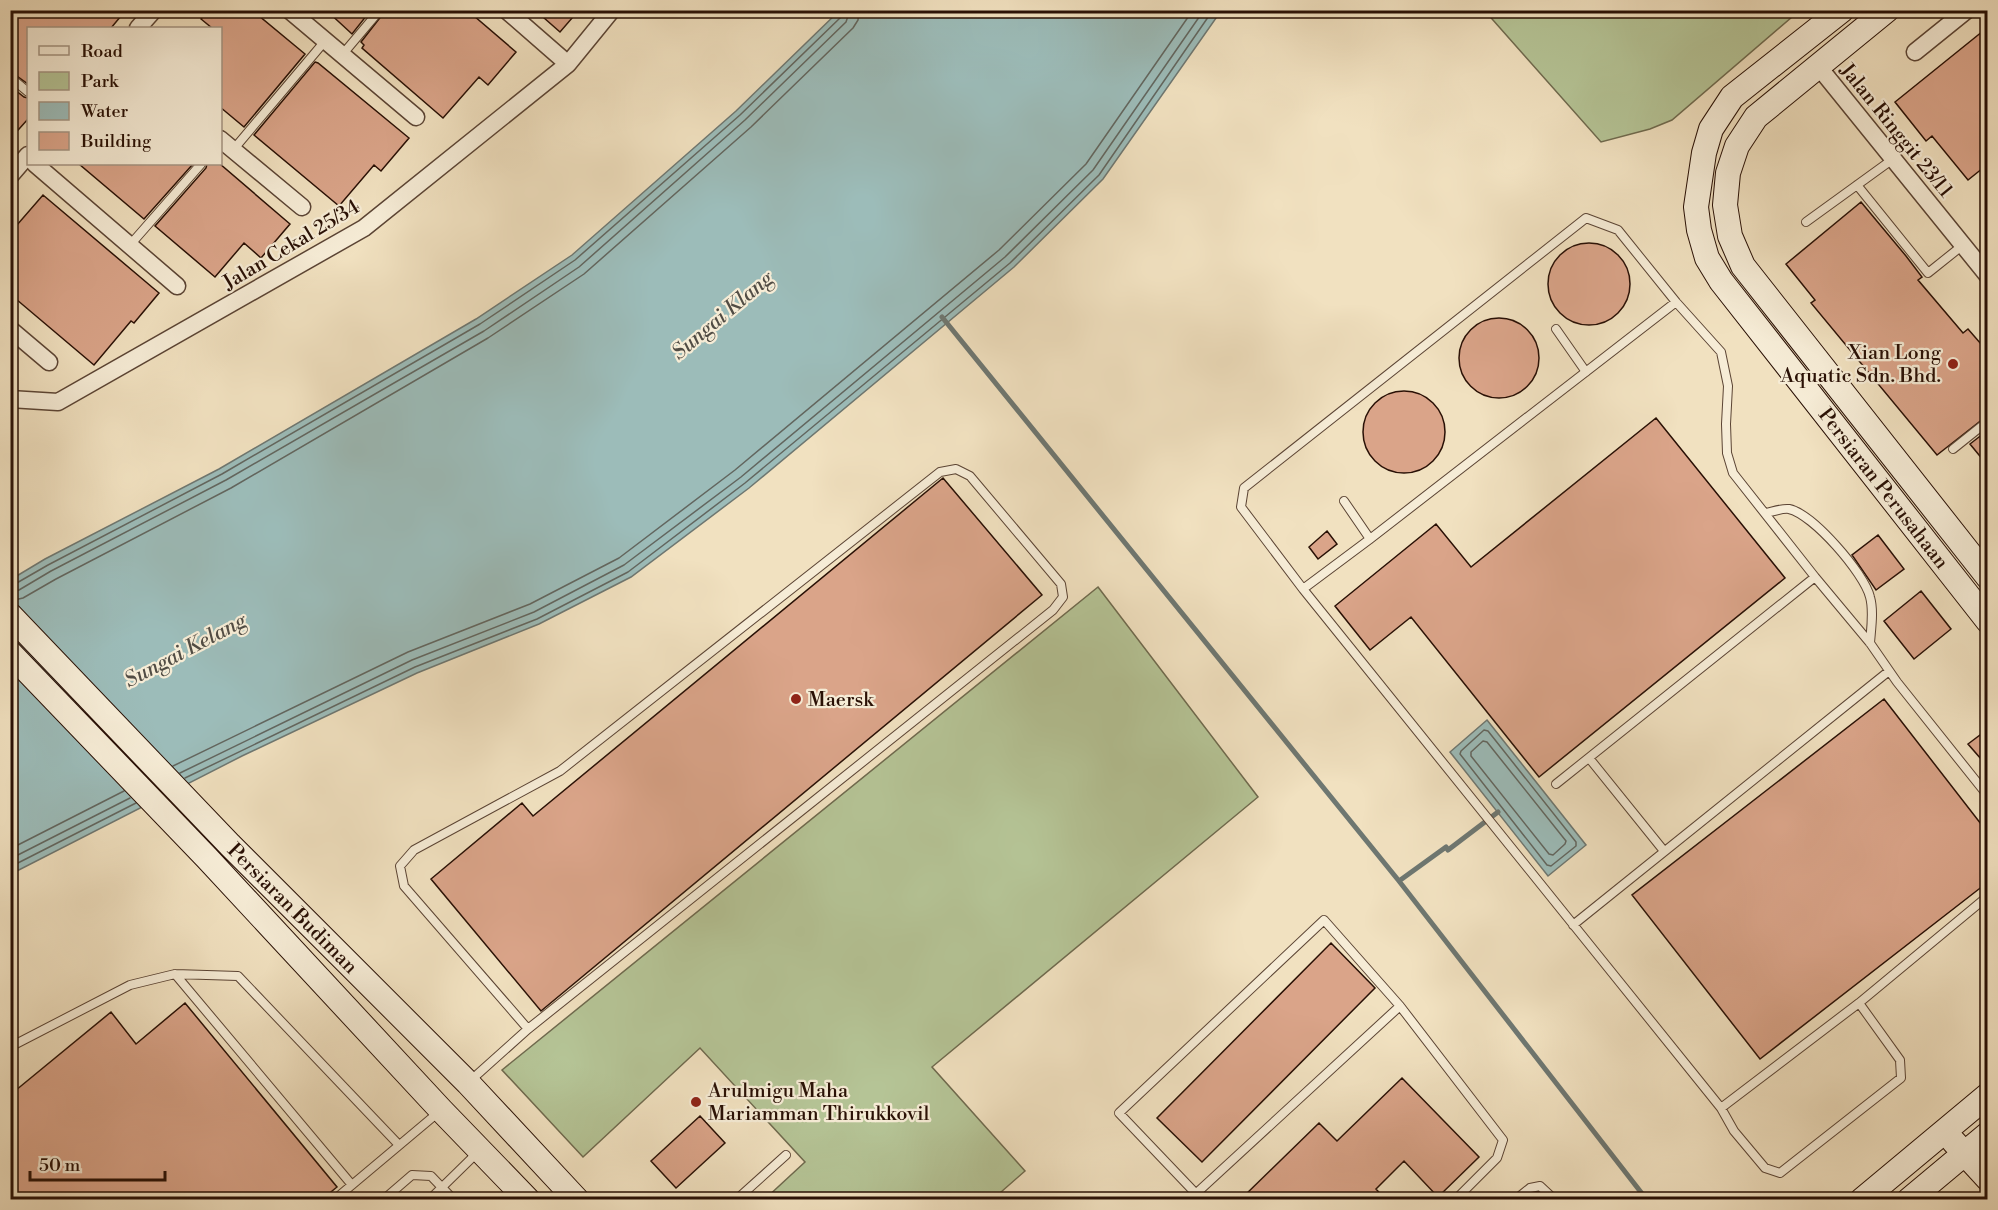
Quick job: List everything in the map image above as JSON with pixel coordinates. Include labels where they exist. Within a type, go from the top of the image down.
[{"type":"main road","name":"Persiaran Perusahaan","points":[[1842,10],[1732,97],[1711,129],[1704,153],[1696,207],[1699,230],[1707,258],[1721,281],[1988,621]]},
{"type":"main road","name":"Persiaran Perusahaan","points":[[1887,10],[1756,117],[1737,146],[1728,173],[1725,205],[1730,236],[1743,266],[1988,577]]},
{"type":"main road","name":"Persiaran Budiman","points":[[10,615],[230,845],[468,1083],[577,1200]]},
{"type":"main road","name":"Persiaran Budiman","points":[[10,653],[207,858],[526,1199]]},
{"type":"main road","points":[[1862,1200],[1988,1095]]},
{"type":"main road","points":[[1944,1131],[1988,1179]]},
{"type":"main road","points":[[1909,1200],[1988,1134]]},
{"type":"street","points":[[139,27],[154,10]]},
{"type":"street","points":[[290,10],[416,117]]},
{"type":"street","points":[[506,10],[568,63]]},
{"type":"street","name":"Jalan Cekal 25/34","points":[[10,399],[58,402],[364,228],[568,63],[612,10]]},
{"type":"street","points":[[1915,52],[1967,10]]},
{"type":"street","name":"Jalan Ringgit 23/11","points":[[1818,66],[1988,276]]},
{"type":"street","points":[[224,142],[302,207]]},
{"type":"street","points":[[10,176],[27,161]]},
{"type":"street","points":[[38,165],[177,286]]},
{"type":"street","points":[[10,329],[49,362]]},
{"type":"lane","points":[[342,55],[380,10]]},
{"type":"lane","points":[[224,142],[325,41]]},
{"type":"lane","points":[[10,76],[27,91]]},
{"type":"lane","points":[[1806,222],[1893,159]]},
{"type":"lane","points":[[130,245],[200,165]]},
{"type":"lane","points":[[1857,185],[1929,273],[1962,245]]},
{"type":"lane","points":[[1859,1004],[1900,1060],[1900,1078],[1780,1173],[1765,1168],[1734,1131],[1721,1108],[1303,589],[1241,507],[1244,488],[1586,218],[1618,230],[1676,302],[1721,352],[1728,386],[1727,453],[1733,473],[1870,643],[1889,671],[1988,796]]},
{"type":"lane","points":[[1303,589],[1676,302]]},
{"type":"lane","points":[[1556,329],[1586,372]]},
{"type":"lane","points":[[1953,449],[1988,421]]},
{"type":"lane","points":[[468,1083],[528,1029],[1053,610],[1063,597],[1061,584],[970,476],[956,470],[940,472],[560,771],[414,850],[400,867],[404,886],[528,1029]]},
{"type":"lane","points":[[1344,501],[1370,539]]},
{"type":"lane","points":[[1766,513],[1788,509],[1808,519],[1823,531],[1864,582],[1870,598],[1870,643]]},
{"type":"lane","points":[[1556,784],[1815,577]]},
{"type":"lane","points":[[1573,925],[1889,671]]},
{"type":"lane","points":[[1589,758],[1664,851]]},
{"type":"lane","points":[[1721,1108],[1859,1004],[1988,896]]},
{"type":"lane","points":[[1400,1006],[1195,1197],[1119,1113],[1324,920],[1400,1006],[1503,1140],[1497,1158],[1455,1200]]},
{"type":"lane","points":[[10,1047],[130,985],[175,974],[238,976],[399,1145]]},
{"type":"lane","points":[[175,974],[351,1185]]},
{"type":"lane","points":[[334,1200],[441,1110]]},
{"type":"lane","points":[[429,1200],[480,1150]]},
{"type":"lane","points":[[736,1200],[786,1155]]},
{"type":"lane","points":[[383,1200],[412,1175],[431,1176],[454,1200]]},
{"type":"lane","points":[[1519,1199],[1530,1188],[1540,1186],[1555,1200]]},
{"type":"green space","points":[[1485,11],[1799,11],[1672,120],[1650,129],[1601,142]]},
{"type":"green space","points":[[1098,587],[1258,797],[932,1067],[1025,1171],[993,1199],[765,1199],[805,1162],[700,1048],[583,1157],[502,1070]]},
{"type":"water","points":[[839,11],[1221,11],[1103,179],[1014,267],[749,488],[631,577],[539,624],[417,673],[242,756],[11,874],[10,580],[45,559],[219,469],[476,319],[572,255],[736,111]]},
{"type":"water","points":[[1487,720],[1586,845],[1548,876],[1450,752]]},
{"type":"building","points":[[10,10],[126,10],[112,27],[27,27],[27,83],[10,71]]},
{"type":"building","points":[[208,10],[252,10],[305,54],[244,127],[222,109],[222,27],[211,27],[201,19]]},
{"type":"building","points":[[326,10],[371,10],[352,34]]},
{"type":"building","points":[[386,10],[467,10],[516,52],[488,85],[479,77],[443,118],[362,48],[364,45],[361,42]]},
{"type":"building","points":[[535,10],[579,10],[560,32]]},
{"type":"building","points":[[1988,27],[1988,164],[1968,180],[1932,136],[1926,141],[1895,102]]},
{"type":"building","points":[[315,62],[409,138],[381,171],[374,165],[339,206],[254,135]]},
{"type":"building","points":[[10,86],[27,98],[27,120],[10,139]]},
{"type":"building","points":[[80,165],[192,165],[144,219]]},
{"type":"building","points":[[207,165],[221,165],[290,224],[261,258],[244,243],[215,277],[155,226]]},
{"type":"building","points":[[43,195],[159,293],[134,323],[131,321],[94,365],[10,294],[10,233]]},
{"type":"building","points":[[1861,202],[1922,277],[1918,280],[1963,333],[1968,329],[1988,352],[1988,415],[1937,455],[1811,303],[1815,300],[1786,264]]},
{"type":"building","points":[[1589,243],[1605,246],[1618,255],[1627,268],[1630,284],[1627,300],[1618,313],[1605,322],[1589,325],[1573,322],[1560,313],[1551,300],[1548,284],[1551,268],[1560,255],[1573,246]]},
{"type":"building","points":[[1499,318],[1514,321],[1527,330],[1536,343],[1539,358],[1536,373],[1527,386],[1514,395],[1499,398],[1484,395],[1471,386],[1462,373],[1459,358],[1462,343],[1471,330],[1484,321]]},
{"type":"building","points":[[1404,391],[1420,394],[1433,403],[1442,416],[1445,432],[1442,448],[1433,461],[1420,470],[1404,473],[1388,470],[1375,461],[1366,448],[1363,432],[1366,416],[1375,403],[1388,394]]},
{"type":"building","points":[[1656,418],[1785,578],[1539,777],[1411,617],[1370,650],[1335,606],[1436,524],[1471,567]]},
{"type":"building","points":[[1988,430],[1988,466],[1970,444]]},
{"type":"building","name":"Maersk","points":[[943,478],[1042,595],[541,1011],[431,879],[522,803],[533,816]]},
{"type":"building","points":[[1327,531],[1337,544],[1318,559],[1309,547]]},
{"type":"building","points":[[1878,535],[1904,569],[1876,590],[1852,555]]},
{"type":"building","points":[[1921,591],[1951,629],[1914,659],[1884,621]]},
{"type":"building","points":[[1884,699],[1988,833],[1988,882],[1760,1059],[1632,895]]},
{"type":"building","points":[[1988,729],[1988,767],[1968,744]]},
{"type":"building","points":[[1331,943],[1375,988],[1202,1162],[1157,1118]]},
{"type":"building","points":[[185,1003],[337,1187],[321,1200],[10,1200],[10,1095],[111,1012],[136,1044]]},
{"type":"building","points":[[1402,1078],[1479,1157],[1438,1197],[1404,1161],[1376,1189],[1386,1200],[1240,1200],[1319,1123],[1337,1141]]},
{"type":"building","points":[[700,1116],[725,1143],[676,1188],[651,1161]]},
{"type":"waterway","points":[[942,317],[1399,881],[1647,1200]]},
{"type":"waterway","points":[[1399,881],[1446,847],[1448,850],[1498,812]]},
{"type":"place","name":"Xian Long Aquatic Sdn. Bhd.","points":[[1953,364]]},
{"type":"place","name":"Maersk","points":[[796,699]]},
{"type":"place","name":"Arulmigu Maha Mariamman Thirukkovil","points":[[696,1102]]},
{"type":"water label","name":"Sungai Klang","points":[[722,315]]},
{"type":"water label","name":"Sungai Kelang","points":[[185,650]]}]
